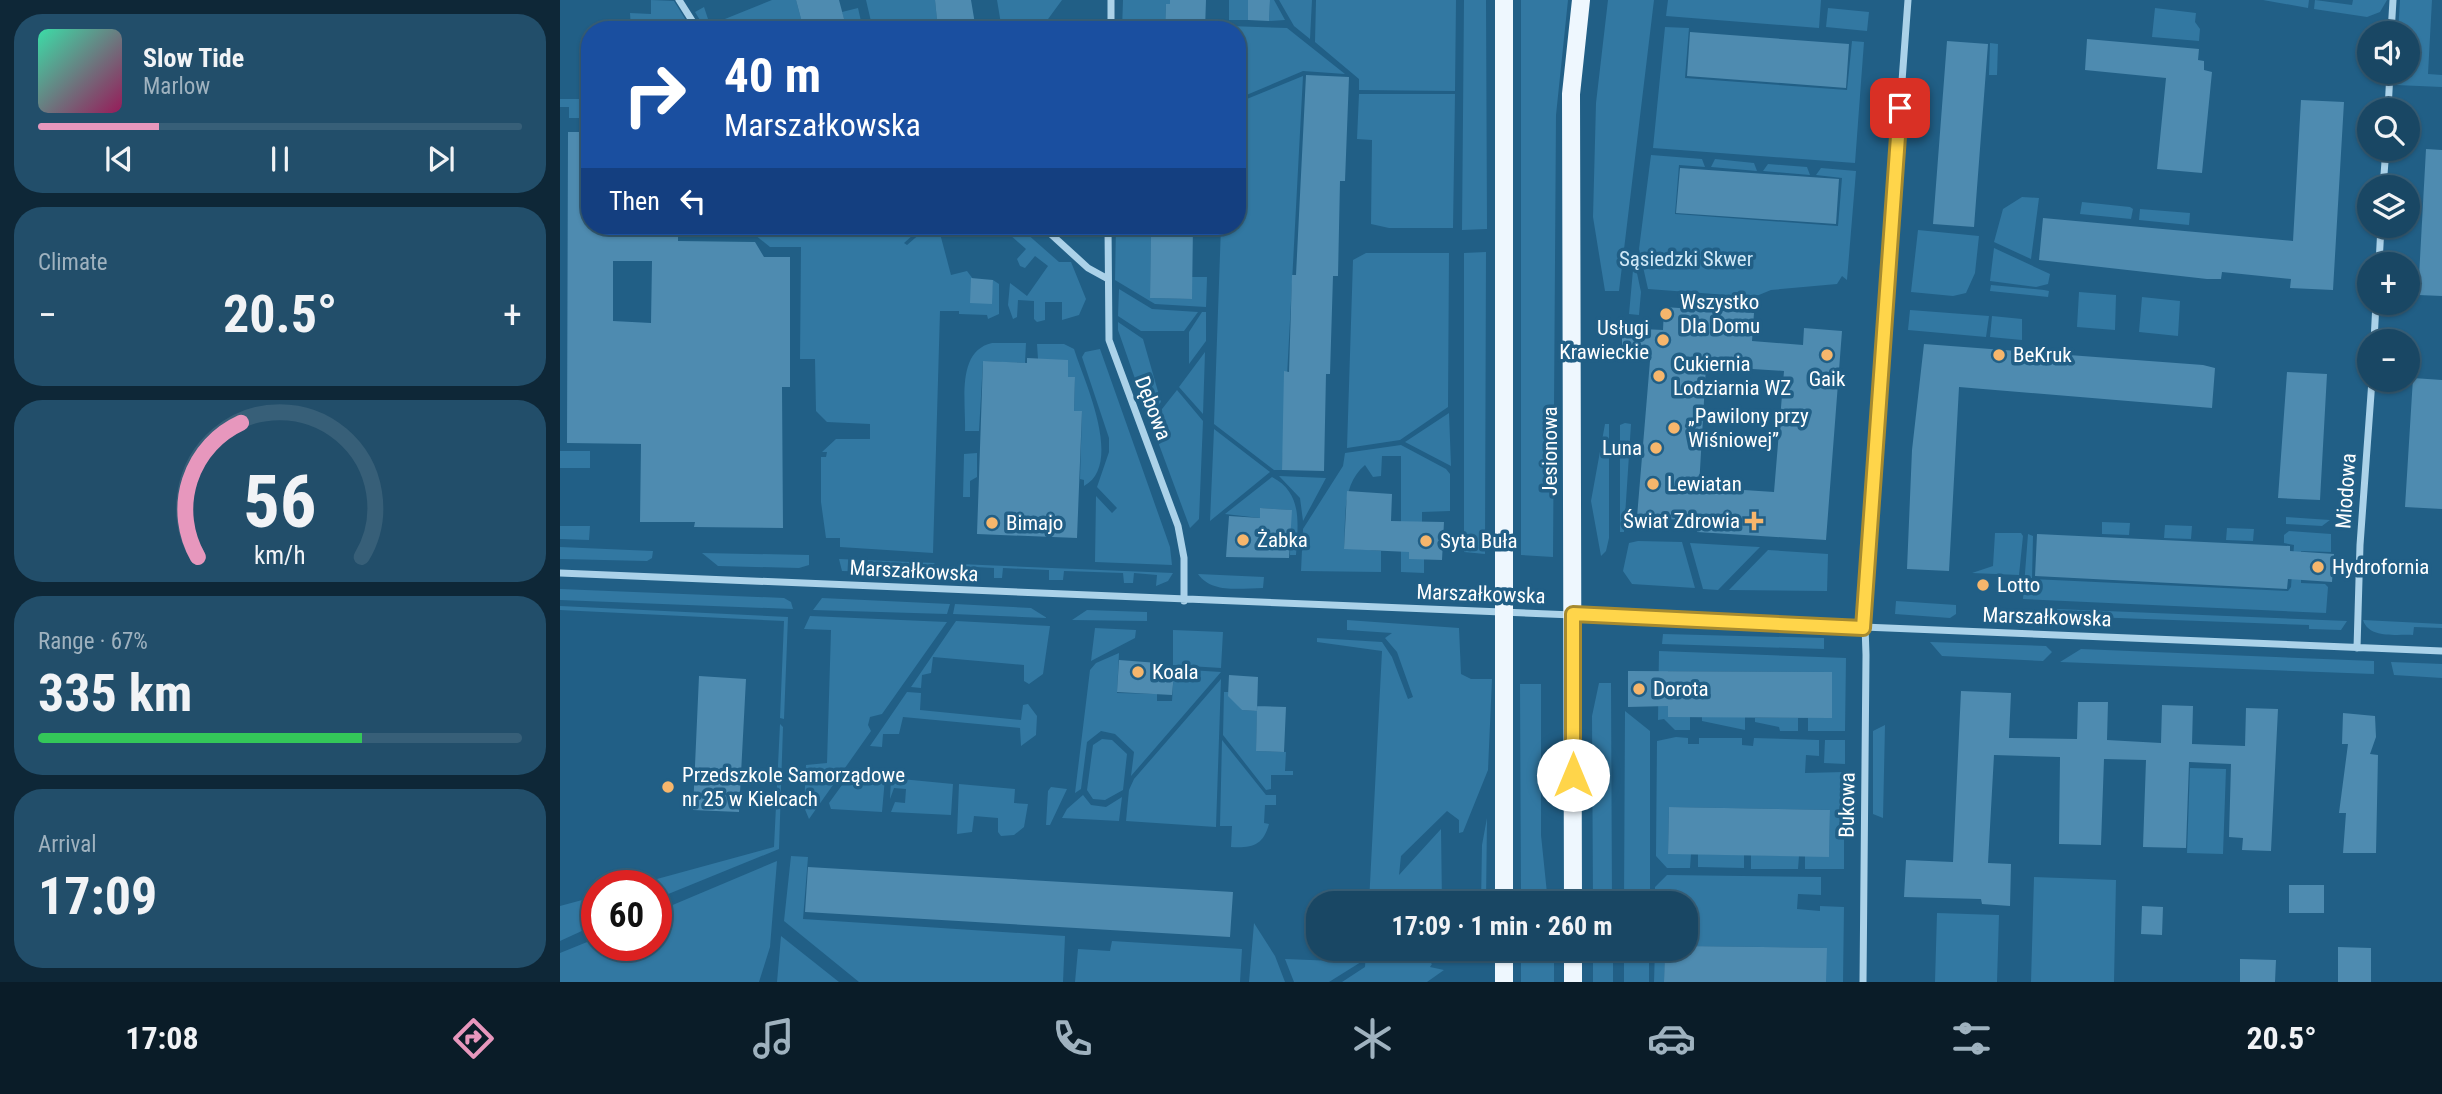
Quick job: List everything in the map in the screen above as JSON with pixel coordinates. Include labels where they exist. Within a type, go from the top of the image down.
[{"type":"main road","points":[[1504,0],[1504,891]]},
{"type":"main road","name":"Jesionowa","points":[[1573,891],[1571,94],[1581,0]]},
{"type":"main road","points":[[1504,961],[1504,982]]},
{"type":"main road","points":[[1573,961],[1573,982]]},
{"type":"street","points":[[679,0],[692,21]]},
{"type":"street","points":[[1111,0],[1111,21]]},
{"type":"street","name":"Bukowa","points":[[1863,982],[1866,669],[1863,628],[1908,0]]},
{"type":"street","points":[[2391,21],[2393,0]]},
{"type":"street","points":[[1052,235],[1088,268],[1108,279]]},
{"type":"street","name":"Dębowa","points":[[1108,235],[1111,345],[1178,526],[1184,558],[1184,601]]},
{"type":"street","name":"Miodowa","points":[[2357,648],[2360,545],[2371,392]]},
{"type":"street","name":"Marszałkowska","points":[[560,573],[1184,601],[1573,614],[2442,651]]},
{"type":"green space","points":[[651,0],[674,1],[686,21],[630,21],[630,13],[651,14]]},
{"type":"green space","points":[[772,0],[796,0],[802,21],[720,21]]},
{"type":"green space","points":[[866,0],[935,0],[937,21],[871,21]]},
{"type":"green space","points":[[997,0],[1062,0],[1047,21],[1000,21]]},
{"type":"green space","points":[[1123,0],[1170,0],[1170,4],[1166,4],[1165,21],[1122,21]]},
{"type":"green space","points":[[1229,0],[1248,0],[1248,20],[1229,20]]},
{"type":"green space","points":[[1270,0],[1274,0],[1285,20],[1269,21]]},
{"type":"green space","points":[[1279,0],[1312,0],[1310,39],[1294,26]]},
{"type":"green space","points":[[1316,0],[1456,0],[1455,91],[1359,90],[1359,79],[1315,42]]},
{"type":"green space","points":[[1464,0],[1486,0],[1487,229],[1462,230]]},
{"type":"green space","points":[[1521,0],[1568,0],[1556,115],[1553,557],[1521,555]]},
{"type":"green space","points":[[1608,0],[1654,0],[1619,291],[1605,291],[1593,217],[1596,103]]},
{"type":"green space","points":[[1668,0],[1821,0],[1819,28],[1666,16]]},
{"type":"green space","points":[[2263,0],[2309,0],[2308,8]]},
{"type":"green space","points":[[2315,0],[2352,5],[2353,0],[2387,0],[2380,12],[2367,17],[2314,9]]},
{"type":"green space","points":[[2400,0],[2432,0],[2428,74],[2442,75],[2442,87],[2396,85],[2420,84],[2420,21],[2399,21]]},
{"type":"green space","points":[[704,7],[709,21],[700,21],[695,12]]},
{"type":"green space","points":[[858,8],[861,21],[844,21],[842,12]]},
{"type":"green space","points":[[1828,8],[1869,12],[1867,31],[1826,27]]},
{"type":"green space","points":[[2155,8],[2196,13],[2195,22],[2200,29],[2199,41],[2152,37]]},
{"type":"green space","points":[[1246,27],[1287,28],[1345,74],[1303,71],[1246,95]]},
{"type":"green space","points":[[1665,27],[1689,28],[1685,78],[1847,90],[1852,41],[1864,42],[1855,163],[1653,148]]},
{"type":"green space","points":[[1990,43],[1998,44],[1997,75],[1989,75]]},
{"type":"green space","points":[[1303,76],[1282,470],[1274,470],[1214,424],[1221,235],[1246,235],[1246,99]]},
{"type":"green space","points":[[1359,94],[1455,94],[1453,228],[1389,228],[1371,224],[1372,140],[1357,139]]},
{"type":"green space","points":[[560,99],[581,99],[581,118],[569,118],[569,107],[560,107]]},
{"type":"green space","name":"Sąsiedzki Skwer","points":[[1651,155],[1702,159],[1705,167],[1679,165],[1675,214],[1838,226],[1842,178],[1816,175],[1821,168],[1856,171],[1847,280],[1842,276],[1837,284],[1771,290],[1754,297],[1648,289],[1639,249]]},
{"type":"green space","points":[[1715,159],[1754,163],[1757,171],[1711,167]]},
{"type":"green space","points":[[1768,164],[1807,167],[1810,175],[1763,171]]},
{"type":"green space","points":[[2022,197],[2039,198],[2031,259],[1994,242],[2003,209]]},
{"type":"green space","points":[[2082,202],[2130,207],[2133,209],[2131,219],[2080,214]]},
{"type":"green space","points":[[2140,209],[2190,213],[2189,225],[2139,220]]},
{"type":"green space","points":[[1918,230],[1979,236],[1975,273],[1966,293],[1953,296],[1911,292]]},
{"type":"green space","points":[[755,235],[913,235],[904,243],[907,245],[919,235],[940,235],[951,275],[967,271],[991,303],[993,280],[999,284],[999,314],[988,319],[987,315],[940,311],[933,553],[840,547],[840,538],[826,538],[821,502],[821,457],[826,457],[827,452],[822,452],[836,439],[870,439],[870,424],[827,422],[816,411],[815,359],[800,359],[801,247],[770,247]]},
{"type":"green space","points":[[1010,235],[1028,235],[1059,262],[1071,262],[1086,299],[1079,315],[1062,320],[1062,302],[1045,302],[1045,320],[1037,322],[1034,319],[1034,301],[1018,300],[1017,317],[1013,319],[1008,305],[1010,283],[1027,296],[1048,266],[1035,256],[1025,268],[1020,266],[1017,259],[1026,249]]},
{"type":"green space","points":[[1116,235],[1151,235],[1150,298],[1191,299],[1192,277],[1207,277],[1206,307],[1155,304],[1115,280]]},
{"type":"green space","points":[[1994,248],[2050,274],[2048,284],[2036,287],[1990,281]]},
{"type":"green space","points":[[1486,252],[1485,554],[1464,552],[1464,253]]},
{"type":"green space","points":[[1366,253],[1449,253],[1448,407],[1400,440],[1347,448],[1353,260]]},
{"type":"green space","points":[[1634,259],[1641,292],[1639,315],[1629,314]]},
{"type":"green space","points":[[1991,285],[2049,291],[2048,297],[1990,291]]},
{"type":"green space","points":[[1119,289],[1152,309],[1198,312],[1184,331],[1141,331],[1118,316]]},
{"type":"green space","points":[[2079,292],[2116,295],[2115,330],[2077,327]]},
{"type":"green space","points":[[2142,297],[2180,301],[2178,336],[2139,332]]},
{"type":"green space","points":[[1910,310],[1989,316],[1986,337],[1908,330]]},
{"type":"green space","points":[[1202,312],[1206,312],[1206,341],[1189,364],[1189,332]]},
{"type":"green space","points":[[1992,316],[2022,319],[2022,340],[1990,337]]},
{"type":"green space","points":[[1118,322],[1143,339],[1161,402],[1148,416],[1118,330]]},
{"type":"green space","points":[[992,343],[1026,343],[1025,363],[983,361],[979,431],[965,431],[964,393],[968,367],[981,348]]},
{"type":"green space","points":[[1037,344],[1064,344],[1074,349],[1092,401],[1098,421],[1101,460],[1095,475],[1084,486],[1084,480],[1080,479],[1082,411],[1074,411],[1075,378],[1068,377],[1038,359]]},
{"type":"green space","points":[[1100,349],[1170,547],[1172,565],[1095,562],[1096,496],[1112,513],[1117,508],[1097,487],[1109,452],[1109,438],[1082,357],[1085,352]]},
{"type":"green space","points":[[1205,352],[1203,414],[1179,387]]},
{"type":"green space","points":[[1177,390],[1203,421],[1199,519],[1190,528],[1151,423]]},
{"type":"green space","points":[[1449,413],[1451,466],[1405,442]]},
{"type":"green space","points":[[1605,424],[1609,424],[1609,538],[1606,551],[1601,556],[1591,501]]},
{"type":"green space","points":[[1631,424],[1624,532],[1620,532],[1620,425]]},
{"type":"green space","points":[[1214,429],[1270,472],[1210,521]]},
{"type":"green space","points":[[1401,445],[1446,469],[1450,474],[1450,511],[1422,512],[1422,522],[1410,522],[1409,558],[1424,559],[1424,573],[1401,572],[1401,456],[1382,456],[1381,476],[1373,477],[1365,465],[1352,482],[1346,504],[1344,548],[1381,551],[1381,572],[1301,571],[1303,529],[1343,466],[1345,453]]},
{"type":"green space","points":[[560,451],[590,451],[590,468],[560,468]]},
{"type":"green space","points":[[977,453],[977,477],[970,481],[970,497],[963,497],[964,454]]},
{"type":"green space","points":[[1279,476],[1326,478],[1303,521],[1300,498]]},
{"type":"green space","points":[[1272,477],[1282,484],[1294,501],[1297,521],[1296,555],[1290,555],[1291,510],[1260,508],[1260,518],[1225,514]]},
{"type":"green space","points":[[2286,517],[2330,520],[2322,526],[2286,524]]},
{"type":"green space","points":[[2102,522],[2130,523],[2129,535],[2102,534]]},
{"type":"green space","points":[[2165,525],[2192,526],[2191,539],[2164,538]]},
{"type":"green space","points":[[560,526],[590,526],[589,540],[560,539]]},
{"type":"green space","points":[[2227,528],[2254,529],[2253,541],[2226,540]]},
{"type":"green space","points":[[2289,531],[2331,534],[2331,552],[2301,551],[2301,583],[2325,584],[2328,587],[2326,613],[2023,599],[2028,534],[2033,536],[2032,579],[2288,591],[2291,587],[2294,545],[2284,543],[2284,535]]},
{"type":"green space","points":[[1995,533],[2021,533],[2023,536],[2019,575],[1972,573],[1993,566]]},
{"type":"green space","points":[[1682,542],[1695,588],[1632,584],[1623,571],[1629,543]]},
{"type":"green space","points":[[1690,543],[1760,547],[1718,590],[1703,589]]},
{"type":"green space","points":[[560,547],[653,551],[652,558],[647,561],[560,559]]},
{"type":"green space","points":[[1768,550],[1828,554],[1827,591],[1729,590]]},
{"type":"green space","points":[[702,553],[809,555],[809,565],[799,568],[718,566]]},
{"type":"green space","points":[[839,559],[935,563],[923,573],[842,571]]},
{"type":"green space","points":[[959,564],[1173,573],[1168,581],[1156,586],[1157,575],[1134,573],[1133,583],[1124,583],[1123,573],[1064,571],[1063,580],[1049,580],[1049,570],[1003,568],[1002,578],[994,578],[994,568],[975,567],[975,578]]},
{"type":"green space","points":[[1198,574],[1264,577],[1263,588],[1219,587],[1211,585]]},
{"type":"green space","points":[[560,589],[784,598],[791,602],[793,609],[560,600]]},
{"type":"green space","points":[[822,598],[950,604],[947,614],[813,610]]},
{"type":"green space","points":[[1896,601],[1956,605],[1956,614],[1950,618],[1895,614]]},
{"type":"green space","points":[[955,604],[1031,608],[1047,618],[953,614]]},
{"type":"green space","points":[[560,606],[788,617],[784,719],[780,718],[784,621],[560,610]]},
{"type":"green space","points":[[2057,609],[2347,621],[2341,630],[2309,629],[2309,625],[2091,617],[2086,622],[2077,616],[2056,615]]},
{"type":"green space","points":[[1087,610],[1147,612],[1147,621],[1072,620]]},
{"type":"green space","points":[[810,616],[947,622],[882,714],[870,717],[868,725],[871,731],[809,819],[804,807],[806,765],[827,763],[831,630],[804,629]]},
{"type":"green space","points":[[1347,620],[1459,628],[1461,674],[1471,679],[1492,679],[1488,770],[1463,832],[1459,833],[1459,820],[1447,811],[1401,856],[1399,875],[1441,829],[1442,891],[1370,891],[1382,651],[1317,642],[1317,638],[1382,642],[1392,657],[1408,699],[1413,697],[1397,652],[1385,638],[1392,633],[1347,630]]},
{"type":"green space","points":[[2363,620],[2442,624],[2442,628],[2414,627],[2413,635],[2384,634],[2371,630]]},
{"type":"green space","points":[[956,621],[1050,626],[1043,674],[1029,684],[1024,681],[1024,665],[933,657],[931,673],[922,675],[921,688],[911,687]]},
{"type":"green space","points":[[1095,628],[1136,630],[1135,638],[1091,661]]},
{"type":"green space","points":[[1173,630],[1223,632],[1221,668],[1173,665]]},
{"type":"green space","points":[[1663,634],[1824,638],[1824,649],[1662,644]]},
{"type":"green space","points":[[1930,642],[2046,646],[2052,652],[2043,661],[1942,656]]},
{"type":"green space","points":[[2081,649],[2374,661],[2374,674],[2060,662]]},
{"type":"green space","points":[[1659,651],[1846,658],[1845,731],[1808,731],[1808,718],[1831,718],[1831,672],[1668,671],[1668,717],[1690,717],[1690,730],[1675,730],[1664,719],[1658,720]]},
{"type":"green space","points":[[1119,653],[1117,693],[1157,694],[1157,701],[1172,701],[1174,669],[1221,672],[1131,776],[1134,752],[1115,734],[1101,731],[1087,742],[1081,789],[1075,793],[1090,670],[1096,663]]},
{"type":"green space","points":[[2391,662],[2442,664],[2442,678],[2394,675]]},
{"type":"green space","points":[[1221,679],[1216,827],[1126,821],[1129,790],[1134,779]]},
{"type":"green space","points":[[1599,683],[1611,683],[1612,891],[1593,891],[1592,716]]},
{"type":"green space","points":[[1520,684],[1541,684],[1541,835],[1547,891],[1521,891]]},
{"type":"green space","points":[[907,692],[921,693],[920,710],[1021,720],[1023,705],[1028,704],[1037,716],[1036,735],[1021,746],[1020,728],[903,717],[899,734],[883,734],[882,747],[870,746]]},
{"type":"green space","points":[[1224,692],[1228,692],[1242,710],[1257,711],[1256,751],[1286,752],[1285,771],[1293,771],[1293,775],[1271,775],[1271,789],[1266,790],[1223,735]]},
{"type":"green space","points":[[1625,711],[1650,731],[1650,891],[1624,891]]},
{"type":"green space","points":[[1702,717],[1745,717],[1745,730],[1702,721]]},
{"type":"green space","points":[[1755,718],[1798,718],[1798,731],[1780,731],[1779,727],[1755,722]]},
{"type":"green space","points":[[780,724],[783,727],[779,849],[672,892],[672,875],[774,847]]},
{"type":"green space","points":[[1885,725],[1883,818],[1873,814],[1873,731]]},
{"type":"green space","points":[[1676,737],[1688,738],[1688,744],[1699,744],[1699,738],[1742,738],[1742,745],[1753,746],[1754,738],[1819,740],[1819,756],[1806,755],[1805,773],[1844,772],[1844,869],[1805,869],[1805,856],[1829,856],[1830,810],[1669,807],[1668,853],[1691,854],[1690,868],[1667,868],[1656,856],[1657,741]]},
{"type":"green space","points":[[1102,739],[1112,740],[1127,754],[1123,790],[1105,800],[1093,799],[1087,790],[1093,745]]},
{"type":"green space","points":[[1222,740],[1266,795],[1276,795],[1276,805],[1265,805],[1264,823],[1269,824],[1267,831],[1260,841],[1251,846],[1231,847],[1232,826],[1220,826]]},
{"type":"green space","points":[[1825,740],[1845,740],[1845,764],[1824,763]]},
{"type":"green space","points":[[2190,768],[2226,769],[2223,854],[2187,853]]},
{"type":"green space","points":[[850,774],[885,778],[882,812],[831,809],[829,803]]},
{"type":"green space","points":[[891,778],[953,784],[951,815],[891,812],[895,802],[905,803],[906,789],[894,788],[890,799]]},
{"type":"green space","points":[[959,784],[1015,789],[1014,803],[1028,804],[1024,827],[1014,835],[1001,836],[998,832],[998,818],[974,816],[972,832],[957,834]]},
{"type":"green space","points":[[1051,787],[1067,789],[1050,825],[1046,825],[1048,791]]},
{"type":"green space","points":[[1083,795],[1091,805],[1106,807],[1122,797],[1119,821],[1062,818],[1067,809]]},
{"type":"green space","points":[[1487,818],[1486,891],[1481,891],[1482,845]]},
{"type":"green space","points":[[1698,854],[1744,855],[1744,868],[1698,867]]},
{"type":"green space","points":[[1751,855],[1799,856],[1798,869],[1751,869]]},
{"type":"green space","points":[[791,856],[808,857],[803,919],[1065,936],[1063,982],[859,982],[784,921]]},
{"type":"green space","points":[[777,861],[770,947],[759,982],[560,982],[560,953],[581,944],[581,961],[672,961],[672,905]]},
{"type":"green space","points":[[1667,875],[1821,877],[1821,895],[1798,894],[1797,909],[1820,911],[1820,906],[1844,907],[1843,982],[1826,982],[1826,948],[1698,946],[1698,891],[1655,891],[1655,887]]},
{"type":"green space","points":[[2034,877],[2116,880],[2114,982],[2031,982]]},
{"type":"green space","points":[[581,900],[581,931],[560,941],[560,906]]},
{"type":"green space","points":[[1937,913],[1999,915],[1997,982],[1935,982]]},
{"type":"green space","points":[[1254,923],[1275,956],[1285,982],[1249,982]]},
{"type":"green space","points":[[781,936],[839,982],[777,982]]},
{"type":"green space","points":[[1112,941],[1242,949],[1240,982],[1075,982],[1078,949],[1110,951]]},
{"type":"green space","points":[[1285,959],[1361,962],[1329,982],[1294,982]]},
{"type":"green space","points":[[1365,961],[1429,961],[1432,964],[1430,967],[1444,970],[1427,982],[1342,982],[1365,967]]},
{"type":"green space","points":[[1521,961],[1554,961],[1554,982],[1521,982]]},
{"type":"green space","points":[[1593,961],[1613,961],[1613,982],[1593,982]]},
{"type":"green space","points":[[1624,961],[1649,961],[1649,982],[1624,982]]},
{"type":"green space","points":[[1655,961],[1665,961],[1664,982],[1654,982]]},
{"type":"building","points":[[796,0],[839,0],[845,21],[802,21]]},
{"type":"building","points":[[935,0],[971,0],[974,21],[937,21]]},
{"type":"building","points":[[1170,0],[1206,0],[1205,21],[1165,21],[1166,4],[1170,4]]},
{"type":"building","points":[[1248,0],[1270,0],[1269,21],[1248,20]]},
{"type":"building","points":[[1690,32],[1849,44],[1846,88],[1687,76]]},
{"type":"building","points":[[2087,39],[2199,49],[2198,60],[2204,61],[2204,70],[2212,72],[2202,173],[2157,169],[2166,78],[2085,70]]},
{"type":"building","points":[[1947,41],[1988,44],[1974,227],[1933,224]]},
{"type":"building","points":[[1306,75],[1349,77],[1345,181],[1340,181],[1338,276],[1333,276],[1330,374],[1326,374],[1324,471],[1282,470],[1284,371],[1289,372],[1292,275],[1296,275]]},
{"type":"building","points":[[2301,100],[2344,102],[2333,290],[2290,288],[2291,279],[2222,272],[2221,279],[2207,279],[2039,260],[2043,218],[2293,241]]},
{"type":"building","points":[[568,132],[581,132],[581,235],[678,235],[678,241],[755,242],[764,257],[790,257],[790,387],[782,387],[783,528],[694,527],[695,522],[640,522],[641,444],[567,443]],"holes":[[[613,261],[652,261],[651,323],[613,321]]]},
{"type":"building","points":[[2426,149],[2442,150],[2442,296],[2420,295]]},
{"type":"building","points":[[1680,168],[1839,179],[1836,224],[1676,213]]},
{"type":"building","points":[[1151,235],[1193,235],[1192,299],[1150,298]]},
{"type":"building","points":[[971,278],[993,280],[992,304],[970,303]]},
{"type":"building","name":"„Pawilony przy Wiśniowej”","points":[[1664,307],[1754,313],[1752,341],[1803,345],[1804,328],[1842,331],[1826,540],[1697,532],[1698,521],[1637,517],[1651,349],[1622,349],[1622,328],[1663,330]],"holes":[[[1706,366],[1784,371],[1774,492],[1699,487]]]},
{"type":"building","points":[[1924,344],[2203,365],[2215,368],[2212,408],[1959,387],[1949,571],[1907,569],[1912,450]]},
{"type":"building","points":[[1027,358],[1068,360],[1068,377],[1075,377],[1074,411],[1082,411],[1077,538],[977,534],[983,361],[1027,363]]},
{"type":"building","points":[[2287,372],[2327,374],[2320,500],[2278,498]]},
{"type":"building","points":[[2420,378],[2442,380],[2442,509],[2405,507],[2412,392],[2420,392]]},
{"type":"building","points":[[1347,491],[1392,494],[1391,521],[1444,522],[1442,560],[1409,559],[1409,552],[1344,549]]},
{"type":"building","points":[[1260,508],[1292,510],[1289,558],[1226,557],[1229,516],[1260,518]]},
{"type":"building","points":[[2037,534],[2290,546],[2290,551],[2334,554],[2332,582],[2288,579],[2287,589],[2035,576]]},
{"type":"building","points":[[1119,660],[1158,663],[1157,672],[1174,673],[1172,695],[1117,692]]},
{"type":"building","points":[[1628,671],[1832,672],[1832,718],[1668,717],[1668,706],[1628,707]]},
{"type":"building","points":[[1229,675],[1258,677],[1257,711],[1242,710],[1228,696]]},
{"type":"building","points":[[699,676],[746,679],[739,812],[693,810]]},
{"type":"building","points":[[1961,691],[2011,693],[2009,738],[2077,739],[2078,702],[2108,702],[2107,740],[2161,743],[2162,705],[2193,706],[2192,744],[2245,746],[2246,708],[2278,709],[2271,851],[2242,850],[2243,838],[2229,837],[2231,764],[2189,762],[2186,848],[2143,847],[2146,760],[2104,759],[2101,845],[2059,844],[2060,757],[1994,755],[1988,863],[2011,864],[2010,906],[1982,904],[1981,899],[1904,897],[1906,860],[1953,862]]},
{"type":"building","points":[[1257,706],[1286,707],[1284,752],[1256,751]]},
{"type":"building","points":[[2343,713],[2375,716],[2376,737],[2370,754],[2378,755],[2376,853],[2343,853],[2346,813],[2339,813],[2348,744],[2342,744]]},
{"type":"building","points":[[1669,807],[1830,810],[1829,857],[1668,854]]},
{"type":"building","points":[[808,867],[1233,892],[1230,937],[805,912]]},
{"type":"building","points":[[2289,885],[2324,885],[2324,913],[2289,913]]},
{"type":"building","points":[[2142,906],[2163,907],[2162,935],[2141,934]]},
{"type":"building","points":[[1698,946],[1827,948],[1826,982],[1664,982],[1665,961],[1698,961]]},
{"type":"building","points":[[2338,947],[2371,948],[2371,982],[2338,982]]},
{"type":"building","points":[[2240,959],[2276,960],[2275,982],[2240,982]]},
{"type":"place","name":"Wszystko Dla Domu","points":[[1666,314]]},
{"type":"place","name":"Usługi Krawieckie","points":[[1663,340]]},
{"type":"place","name":"Gaik","points":[[1827,355]]},
{"type":"place","name":"BeKruk","points":[[1999,355]]},
{"type":"place","name":"Cukiernia Lodziarnia WZ","points":[[1659,376]]},
{"type":"place","name":"„Pawilony przy Wiśniowej”","points":[[1674,428]]},
{"type":"place","name":"Luna","points":[[1656,448]]},
{"type":"place","name":"Lewiatan","points":[[1653,484]]},
{"type":"place","name":"Świat Zdrowia","points":[[1754,521]]},
{"type":"place","name":"Bimajo","points":[[992,523]]},
{"type":"place","name":"Żabka","points":[[1243,540]]},
{"type":"place","name":"Syta Buła","points":[[1426,541]]},
{"type":"place","name":"Hydrofornia","points":[[2318,567]]},
{"type":"place","name":"Lotto","points":[[1983,585]]},
{"type":"place","name":"Koala","points":[[1138,672]]},
{"type":"place","name":"Dorota","points":[[1639,689]]},
{"type":"place","name":"Przedszkole Samorządowe nr 25 w Kielcach","points":[[668,787]]},
{"type":"route","points":[[1573,775],[1573,614],[1863,628],[1900,108]]}]
